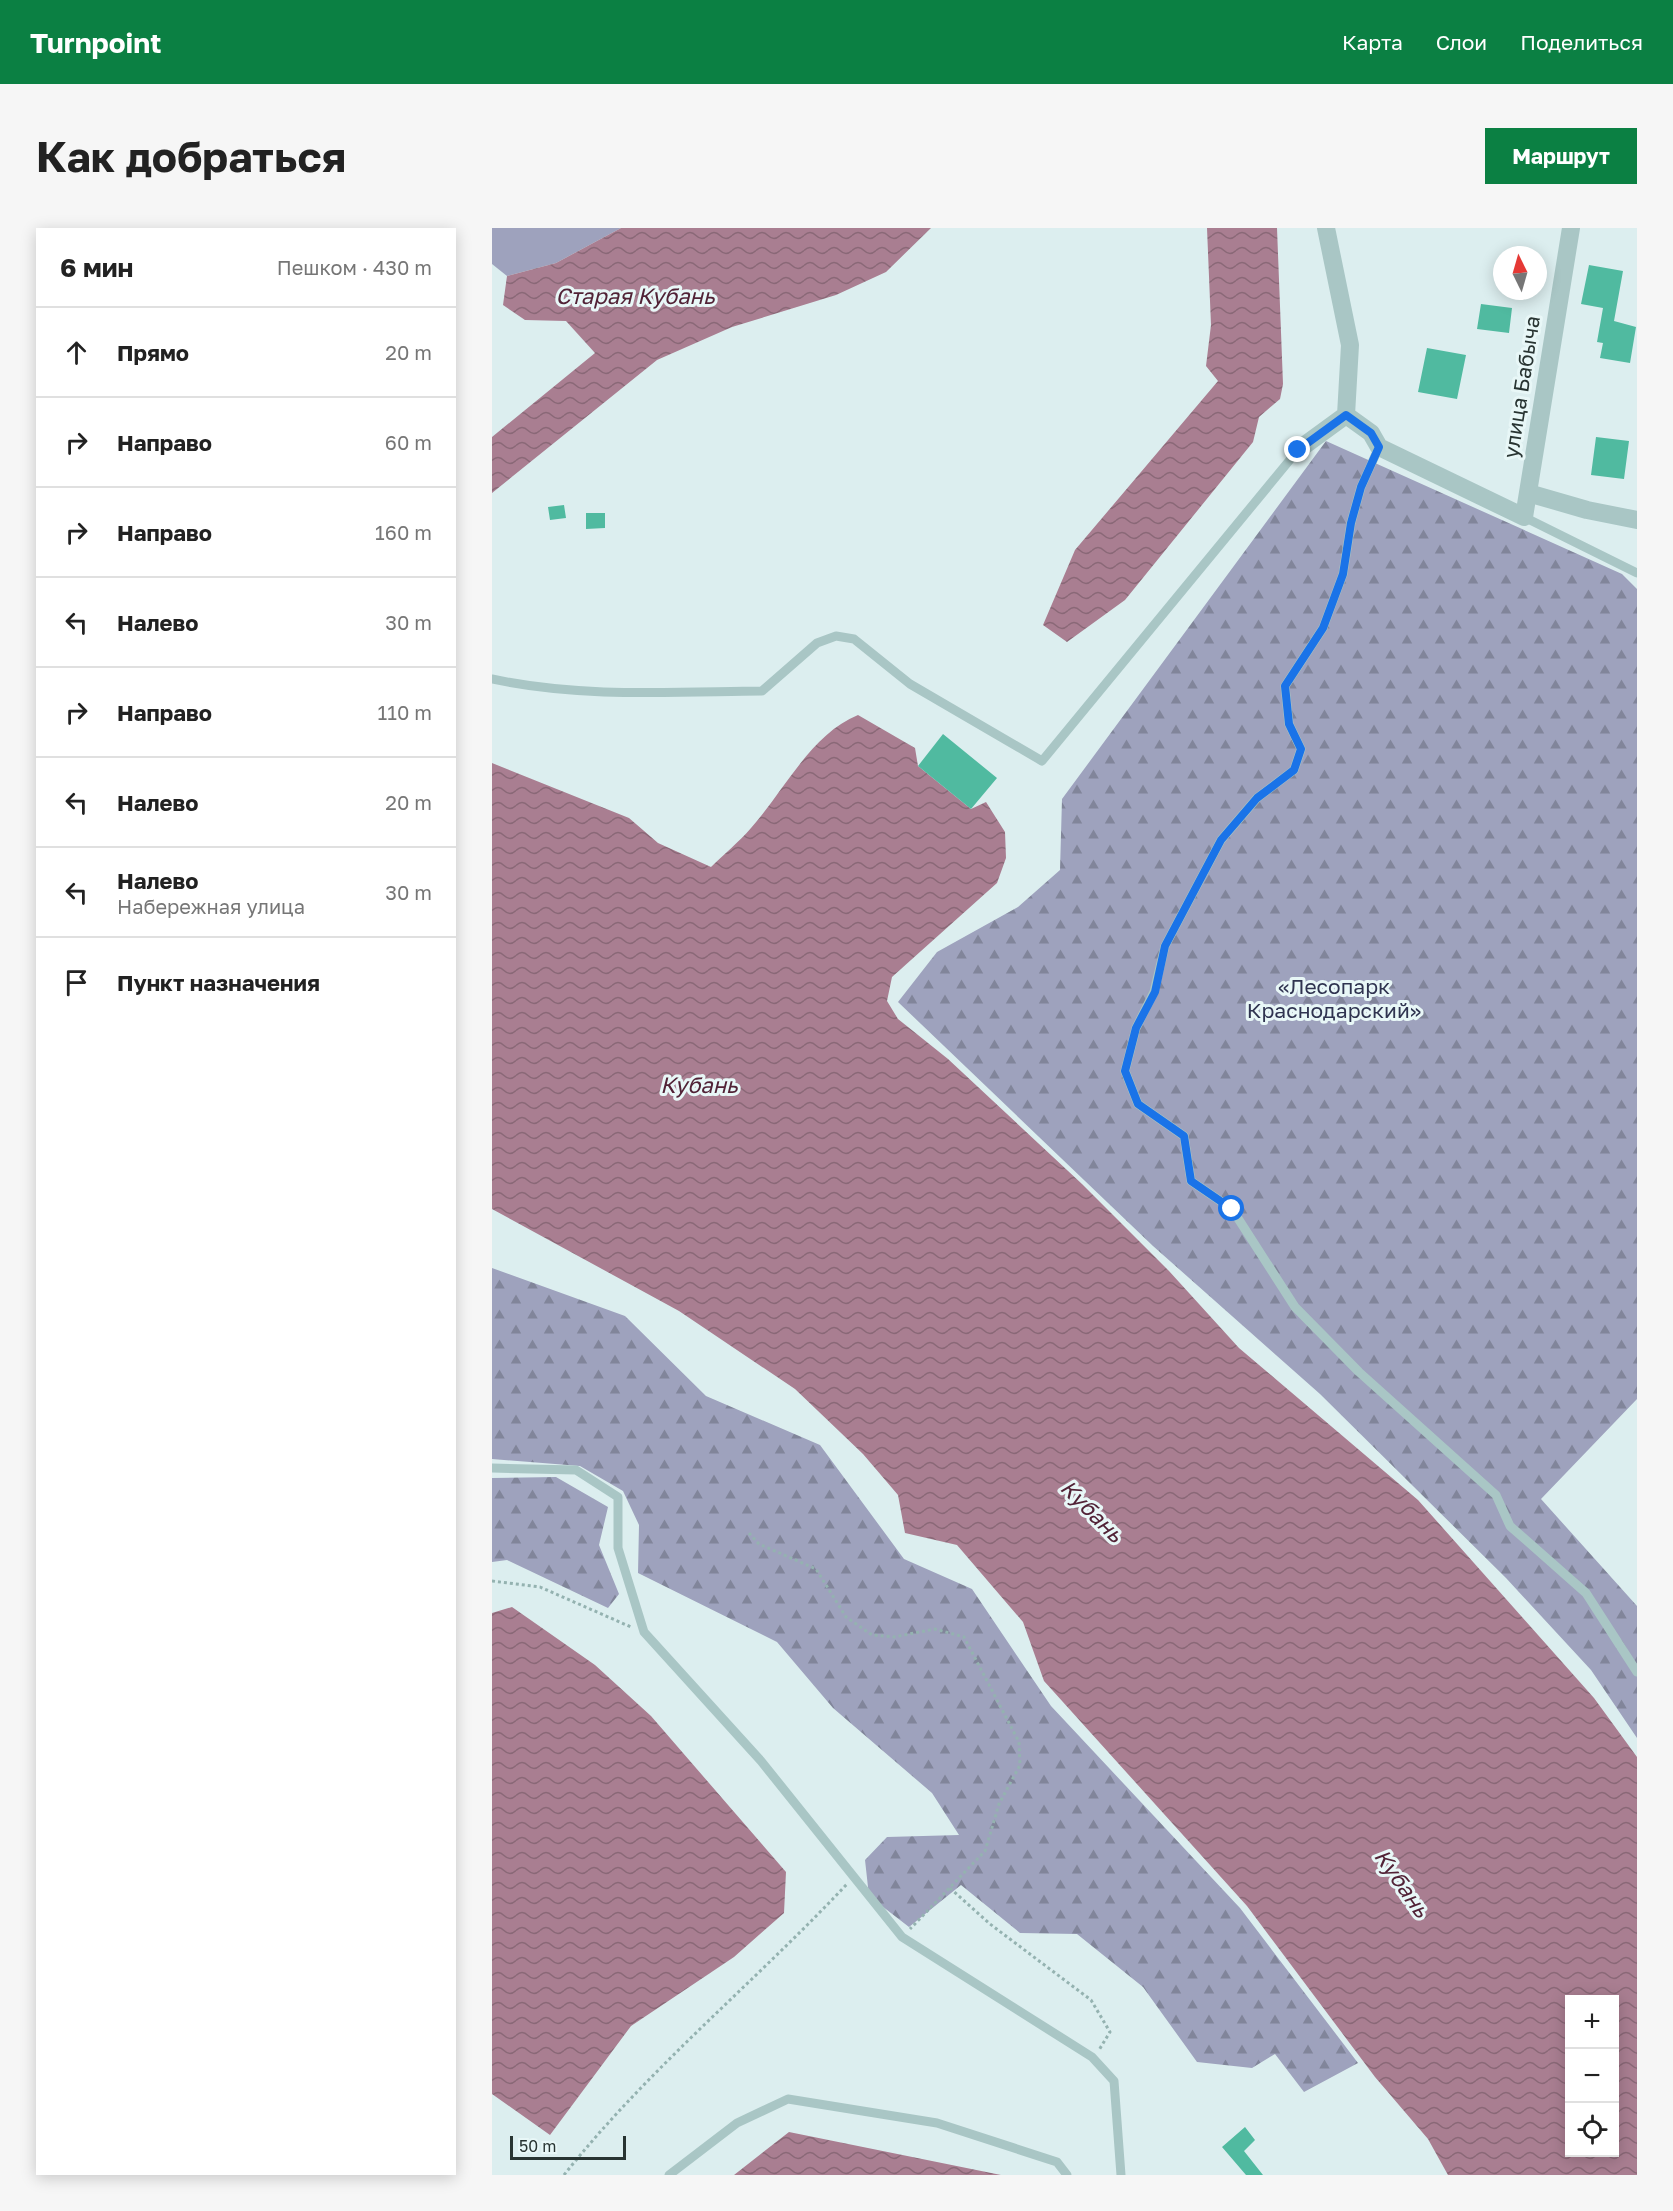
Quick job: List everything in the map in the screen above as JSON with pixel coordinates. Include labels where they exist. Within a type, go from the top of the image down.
[{"type":"street","points":[[1326,228],[1350,345],[1346,415]]},
{"type":"street","name":"улица Бабыча","points":[[1524,517],[1571,228]]},
{"type":"street","points":[[1346,415],[1371,433],[1379,447],[1524,517]]},
{"type":"street","points":[[1298,450],[1346,415]]},
{"type":"street","points":[[1528,492],[1587,510],[1637,520]]},
{"type":"lane","points":[[1379,447],[1361,487],[1351,523],[1343,574],[1323,628],[1285,686],[1289,724],[1301,749],[1294,770],[1257,798],[1221,840],[1165,946],[1155,992],[1136,1028],[1125,1071],[1138,1104],[1184,1136],[1191,1181],[1232,1209],[1295,1307],[1359,1372],[1496,1495],[1510,1526],[1586,1593],[1637,1672]]},
{"type":"lane","points":[[492,679],[524,686],[591,692],[762,691],[817,643],[836,636],[854,639],[910,684],[1042,761],[1298,450]]},
{"type":"lane","points":[[1524,517],[1637,573]]},
{"type":"lane","points":[[492,1467],[576,1470],[618,1497],[618,1548],[644,1632],[761,1761],[825,1838],[902,1937],[1092,2057],[1114,2081],[1120,2175]]},
{"type":"lane","points":[[669,2175],[737,2123],[788,2099],[937,2123],[1057,2162],[1067,2175]]},
{"type":"path","points":[[749,1533],[759,1544],[816,1569],[846,1617],[872,1635],[894,1637],[935,1629],[964,1637],[1019,1742],[1020,1765],[999,1804],[985,1851],[902,1937]]},
{"type":"path","points":[[492,1581],[540,1587],[644,1632]]},
{"type":"path","points":[[564,2175],[606,2124],[653,2074],[795,1940],[854,1877]]},
{"type":"path","points":[[950,1888],[990,1924],[1090,2000],[1110,2032],[1092,2057]]},
{"type":"green space","points":[[492,228],[621,228],[556,263],[507,276],[492,264]]},
{"type":"green space","name":"«Лесопарк Краснодарский»","points":[[1326,441],[1622,574],[1637,589],[1637,1399],[1541,1499],[1637,1606],[1637,1738],[1591,1670],[1506,1578],[1320,1394],[1153,1246],[898,1002],[937,952],[1018,907],[1060,870],[1062,799]]},
{"type":"green space","points":[[492,1268],[625,1316],[706,1396],[820,1445],[904,1559],[972,1589],[1051,1706],[1240,1908],[1358,2063],[1304,2092],[1275,2054],[1252,2068],[1197,2062],[1143,1987],[1077,1934],[1020,1933],[961,1885],[909,1927],[869,1896],[865,1860],[887,1837],[959,1835],[932,1793],[833,1708],[777,1642],[638,1573],[639,1525],[623,1491],[580,1466],[492,1459]]},
{"type":"green space","points":[[556,1477],[608,1507],[599,1545],[619,1594],[608,1608],[507,1560],[492,1562],[492,1478]]},
{"type":"water","name":"Старая Кубань","points":[[621,228],[931,228],[886,272],[836,295],[732,327],[657,360],[492,493],[492,437],[595,353],[566,321],[525,320],[503,305],[507,276],[556,263]]},
{"type":"water","points":[[1207,228],[1277,228],[1283,384],[1280,399],[1259,417],[1253,442],[1125,600],[1067,642],[1043,625],[1075,550],[1218,381],[1206,366],[1211,325]]},
{"type":"water","name":"Кубань","points":[[858,715],[915,748],[918,766],[971,809],[986,802],[1005,832],[1006,858],[997,883],[892,977],[887,1001],[898,1019],[948,1059],[1082,1184],[1169,1271],[1239,1348],[1418,1500],[1594,1698],[1637,1757],[1637,2175],[1448,2175],[1428,2139],[1375,2077],[1247,1906],[1044,1681],[1023,1622],[957,1545],[905,1533],[898,1495],[863,1454],[795,1389],[679,1311],[492,1209],[492,763],[629,818],[658,843],[711,867],[751,828],[799,765],[826,735]]},
{"type":"water","points":[[512,1607],[595,1665],[651,1716],[786,1872],[784,1913],[734,1957],[631,2026],[550,2135],[492,2094],[492,1613]]},
{"type":"water","points":[[789,2132],[1001,2175],[734,2175]]},
{"type":"building","points":[[1589,265],[1623,271],[1614,321],[1636,327],[1630,363],[1600,358],[1603,343],[1597,342],[1603,308],[1581,304]]},
{"type":"building","points":[[1481,304],[1512,308],[1509,333],[1477,329]]},
{"type":"building","points":[[1427,348],[1466,355],[1457,399],[1418,392]]},
{"type":"building","points":[[1596,437],[1629,441],[1624,479],[1591,475]]},
{"type":"building","points":[[564,505],[566,518],[550,520],[548,507]]},
{"type":"building","points":[[586,513],[605,513],[605,528],[586,529]]},
{"type":"building","points":[[943,734],[997,778],[971,809],[918,766]]},
{"type":"building","points":[[1245,2127],[1255,2140],[1244,2151],[1263,2175],[1246,2175],[1222,2147]]},
{"type":"route","points":[[1232,1209],[1191,1181],[1184,1136],[1138,1104],[1125,1071],[1136,1028],[1155,992],[1165,946],[1221,840],[1257,798],[1294,770],[1301,749],[1289,724],[1285,686],[1323,628],[1343,574],[1351,523],[1361,487],[1379,447],[1371,433],[1346,415],[1298,450]]}]
